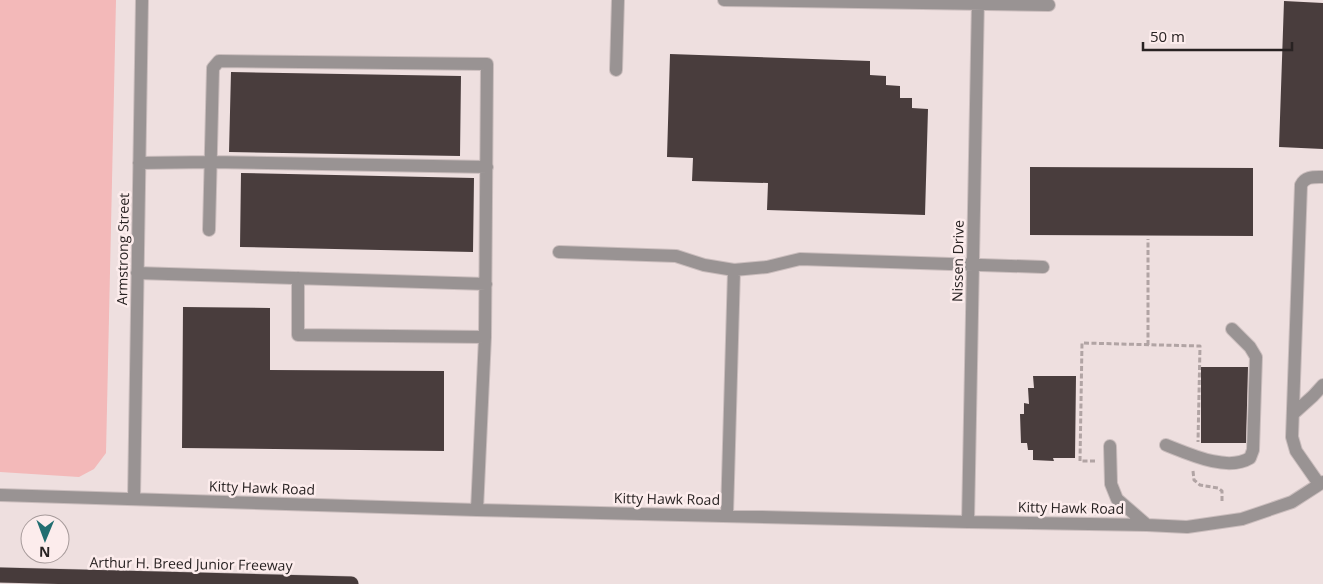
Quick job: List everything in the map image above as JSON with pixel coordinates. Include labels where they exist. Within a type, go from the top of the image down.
[{"type":"highway","name":"Arthur H. Breed Junior Freeway","points":[[0,575],[351,584]]},
{"type":"street","name":"Armstrong Street","points":[[134,499],[142,0]]},
{"type":"street","points":[[616,70],[618,0]]},
{"type":"street","points":[[724,0],[978,2],[1049,5]]},
{"type":"street","name":"Nissen Drive","points":[[968,522],[978,2]]},
{"type":"street","points":[[208,230],[214,68],[219,61],[488,64],[485,337],[477,510]]},
{"type":"street","points":[[139,163],[210,162],[487,167]]},
{"type":"street","points":[[1321,483],[1296,451],[1292,437],[1301,185],[1302,182],[1312,177],[1323,177]]},
{"type":"street","points":[[559,252],[676,256],[704,265],[734,270],[766,267],[800,259],[1043,267]]},
{"type":"street","points":[[727,515],[734,270]]},
{"type":"street","points":[[138,273],[486,284]]},
{"type":"street","points":[[298,278],[298,335],[485,337]]},
{"type":"street","points":[[1166,445],[1198,458],[1222,463],[1244,462],[1250,458],[1253,450],[1256,357],[1250,347],[1232,329]]},
{"type":"street","points":[[1293,414],[1323,385]]},
{"type":"street","points":[[1110,446],[1112,484],[1117,499],[1146,525]]},
{"type":"street","name":"Kitty Hawk Road","points":[[0,494],[477,510],[1186,527],[1242,519],[1292,502],[1321,483]]},
{"type":"path","points":[[1148,239],[1148,345]]},
{"type":"path","points":[[1099,461],[1080,461],[1082,343],[1200,346],[1198,444],[1193,445]]},
{"type":"path","points":[[1193,468],[1194,480],[1200,485],[1218,488],[1222,491],[1222,501]]},
{"type":"shaded area","points":[[0,0],[116,0],[106,453],[94,469],[79,477],[0,472]]},
{"type":"building","points":[[1284,1],[1323,3],[1323,149],[1279,147]]},
{"type":"building","points":[[670,54],[870,61],[870,75],[886,76],[886,85],[900,86],[900,98],[912,98],[912,108],[928,109],[925,215],[767,210],[768,183],[692,181],[693,158],[667,157]]},
{"type":"building","points":[[231,72],[461,76],[460,156],[229,152]]},
{"type":"building","points":[[1030,167],[1253,168],[1253,236],[1030,235]]},
{"type":"building","points":[[241,173],[474,178],[473,252],[240,247]]},
{"type":"building","points":[[183,307],[270,308],[270,370],[444,371],[444,451],[182,448]]},
{"type":"building","points":[[1201,367],[1248,367],[1246,443],[1201,443]]},
{"type":"building","points":[[1033,376],[1076,376],[1075,458],[1053,458],[1054,461],[1033,460],[1033,450],[1028,450],[1027,443],[1021,443],[1020,414],[1024,414],[1024,403],[1029,404],[1028,388],[1034,388]]}]
